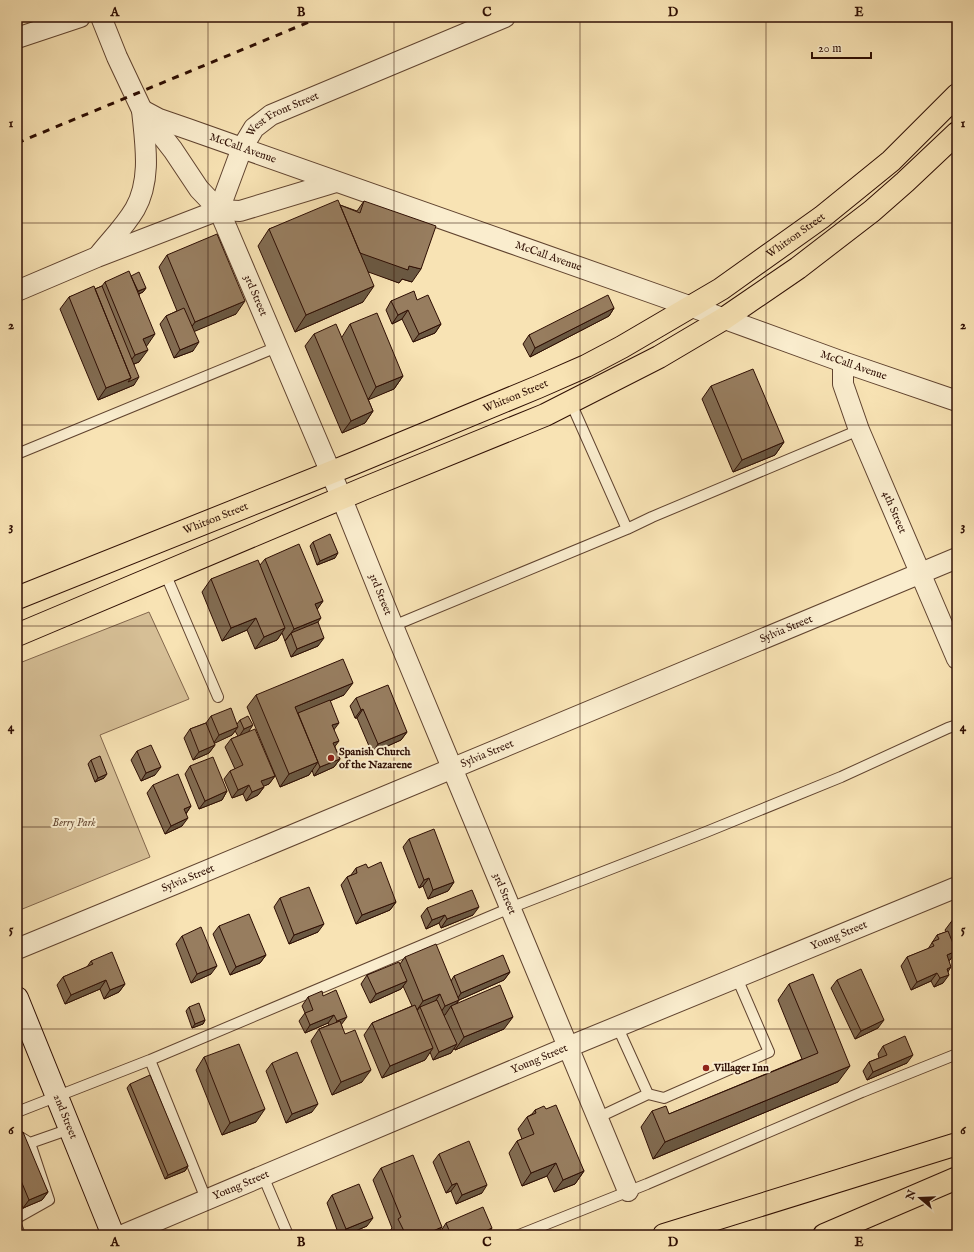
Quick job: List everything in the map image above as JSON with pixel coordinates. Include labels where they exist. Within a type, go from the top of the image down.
[{"type":"main road","name":"Whitson Street","points":[[17,598],[538,387],[586,366],[622,347],[692,307],[736,279],[822,218],[891,161],[957,95]]},
{"type":"main road","points":[[17,636],[342,499],[545,416],[681,346],[798,268],[872,211],[957,133]]},
{"type":"main road","name":"2nd Street","points":[[17,998],[113,1235]]},
{"type":"main road","points":[[664,1235],[957,1144]]},
{"type":"main road","points":[[824,1235],[957,1178]]},
{"type":"street","points":[[17,38],[52,22],[80,17]]},
{"type":"street","name":"3rd Street","points":[[101,17],[117,57],[142,110],[199,189],[219,210],[342,499],[393,626],[628,1191]]},
{"type":"street","name":"West Front Street","points":[[219,210],[242,148],[254,128],[271,116],[505,17]]},
{"type":"street","points":[[97,258],[119,232],[135,209],[142,193],[145,181],[146,166],[142,110]]},
{"type":"street","name":"McCall Avenue","points":[[142,110],[159,119],[725,318],[842,362],[957,401]]},
{"type":"street","points":[[17,291],[219,210],[240,211],[336,182]]},
{"type":"street","name":"4th Street","points":[[842,362],[843,384],[859,430],[957,659]]},
{"type":"street","name":"Sylvia Street","points":[[17,948],[170,886],[452,767],[957,558]]},
{"type":"street","name":"Young Street","points":[[123,1235],[568,1047],[618,1028],[957,887]]},
{"type":"lane","points":[[17,454],[278,347]]},
{"type":"lane","points":[[571,403],[627,529]]},
{"type":"lane","points":[[393,626],[627,529],[652,517],[859,430]]},
{"type":"lane","points":[[165,573],[218,697]]},
{"type":"lane","points":[[17,1112],[150,1060],[510,908],[706,832],[841,777],[948,728],[957,726]]},
{"type":"lane","points":[[597,1118],[648,1094],[664,1098],[770,1052],[737,978]]},
{"type":"lane","points":[[618,1028],[648,1094]]},
{"type":"lane","points":[[519,1235],[647,1184],[862,1092],[957,1054]]},
{"type":"lane","points":[[150,1060],[206,1199]]},
{"type":"lane","points":[[30,1143],[70,1129]]},
{"type":"lane","points":[[17,1135],[30,1143],[49,1200],[17,1218]]},
{"type":"lane","points":[[263,1176],[288,1235]]},
{"type":"lane","points":[[17,1227],[20,1235]]},
{"type":"green space","name":"Berry Park","points":[[149,612],[189,699],[100,735],[150,857],[20,910],[17,903],[17,664]]},
{"type":"building","points":[[338,200],[374,286],[306,315],[269,229]]},
{"type":"building","points":[[364,201],[436,226],[421,269],[409,266],[408,270],[360,253],[340,205],[360,213]]},
{"type":"building","points":[[217,234],[245,301],[195,322],[167,255]]},
{"type":"building","points":[[129,271],[155,334],[143,339],[148,350],[135,355],[105,282]]},
{"type":"building","points":[[139,272],[146,288],[138,291],[131,276]]},
{"type":"building","points":[[94,286],[131,378],[106,388],[69,297]]},
{"type":"building","points":[[102,286],[139,377],[128,382],[131,378],[95,289]]},
{"type":"building","points":[[414,291],[417,300],[428,295],[441,324],[419,334],[408,310],[398,315],[391,301]]},
{"type":"building","points":[[608,295],[614,308],[535,348],[529,335]]},
{"type":"building","points":[[184,308],[199,342],[180,350],[166,316]]},
{"type":"building","points":[[377,313],[403,376],[376,387],[350,324]]},
{"type":"building","points":[[336,324],[373,411],[351,421],[314,334]]},
{"type":"building","points":[[753,369],[784,442],[742,460],[711,386]]},
{"type":"building","points":[[330,534],[338,553],[320,561],[313,542]]},
{"type":"building","points":[[299,544],[323,601],[315,604],[321,618],[294,629],[265,559]]},
{"type":"building","points":[[258,560],[285,628],[264,637],[256,618],[231,628],[211,579]]},
{"type":"building","points":[[318,622],[324,638],[297,649],[291,633]]},
{"type":"building","points":[[343,659],[353,683],[295,707],[318,762],[289,774],[256,695]]},
{"type":"building","points":[[388,685],[407,732],[378,744],[363,709],[361,710],[356,698]]},
{"type":"building","points":[[330,700],[339,723],[332,725],[339,741],[333,743],[340,759],[320,767],[298,713]]},
{"type":"building","points":[[231,708],[238,727],[219,735],[211,716]]},
{"type":"building","points":[[248,716],[253,725],[244,729],[240,720]]},
{"type":"building","points":[[206,723],[215,745],[199,752],[190,729]]},
{"type":"building","points":[[255,729],[275,776],[261,781],[264,787],[252,792],[249,785],[238,790],[230,771],[243,765],[231,739]]},
{"type":"building","points":[[151,745],[161,767],[146,773],[137,751]]},
{"type":"building","points":[[100,756],[107,774],[98,778],[91,760]]},
{"type":"building","points":[[213,757],[227,791],[205,801],[190,766]]},
{"type":"building","points":[[178,774],[191,806],[184,809],[188,818],[171,826],[153,785]]},
{"type":"building","points":[[434,829],[454,882],[433,890],[429,878],[424,880],[409,839]]},
{"type":"building","points":[[381,862],[396,902],[362,915],[347,877],[357,873],[356,868],[366,864],[368,868]]},
{"type":"building","points":[[309,887],[324,924],[294,935],[280,898]]},
{"type":"building","points":[[472,890],[479,907],[447,919],[445,915],[432,920],[427,908]]},
{"type":"building","points":[[249,914],[266,955],[236,967],[219,926]]},
{"type":"building","points":[[957,917],[957,925],[954,918]]},
{"type":"building","points":[[201,927],[217,966],[197,974],[182,936]]},
{"type":"building","points":[[948,931],[956,951],[947,955],[951,967],[947,969],[949,975],[940,978],[937,973],[917,982],[907,957],[934,946],[932,942],[939,939],[937,935]]},
{"type":"building","points":[[436,944],[459,1000],[445,1006],[440,994],[423,1001],[405,957]]},
{"type":"building","points":[[112,952],[125,984],[110,990],[106,980],[71,995],[63,977],[93,964],[91,961]]},
{"type":"building","points":[[503,955],[510,972],[461,993],[454,976]]},
{"type":"building","points":[[399,962],[407,981],[376,994],[367,975]]},
{"type":"building","points":[[861,969],[884,1020],[861,1031],[837,980]]},
{"type":"building","points":[[813,974],[850,1066],[665,1142],[652,1111],[666,1106],[669,1114],[818,1053],[789,984]]},
{"type":"building","points":[[500,985],[513,1017],[464,1037],[451,1006]]},
{"type":"building","points":[[336,990],[347,1017],[337,1021],[334,1015],[310,1025],[305,1013],[313,1010],[308,997],[322,991],[323,996]]},
{"type":"building","points":[[437,1000],[457,1044],[439,1052],[420,1007]]},
{"type":"building","points":[[199,1003],[205,1020],[195,1024],[189,1007]]},
{"type":"building","points":[[415,1005],[433,1048],[390,1066],[372,1023]]},
{"type":"building","points":[[340,1021],[345,1034],[355,1030],[371,1070],[341,1082],[319,1029]]},
{"type":"building","points":[[905,1036],[913,1055],[873,1072],[869,1062],[887,1055],[883,1046]]},
{"type":"building","points":[[239,1044],[265,1109],[230,1123],[204,1057]]},
{"type":"building","points":[[297,1052],[318,1104],[292,1114],[272,1063]]},
{"type":"building","points":[[150,1075],[188,1166],[168,1175],[130,1084]]},
{"type":"building","points":[[556,1105],[584,1171],[563,1180],[556,1163],[531,1173],[517,1141],[534,1134],[527,1117],[536,1113],[535,1110],[544,1106],[546,1109]]},
{"type":"building","points":[[23,1132],[48,1192],[29,1200],[17,1171],[17,1134]]},
{"type":"building","points":[[469,1141],[487,1185],[462,1195],[457,1183],[452,1185],[439,1154]]},
{"type":"building","points":[[413,1155],[442,1227],[424,1235],[406,1235],[398,1219],[401,1217],[381,1168]]},
{"type":"building","points":[[359,1184],[373,1218],[346,1229],[332,1195]]},
{"type":"building","points":[[483,1207],[492,1228],[477,1235],[451,1235],[446,1223]]},
{"type":"railway","points":[[17,143],[321,17]]},
{"type":"place","name":"Spanish Church of the Nazarene","points":[[331,758]]},
{"type":"place","name":"Villager Inn","points":[[706,1068]]}]
